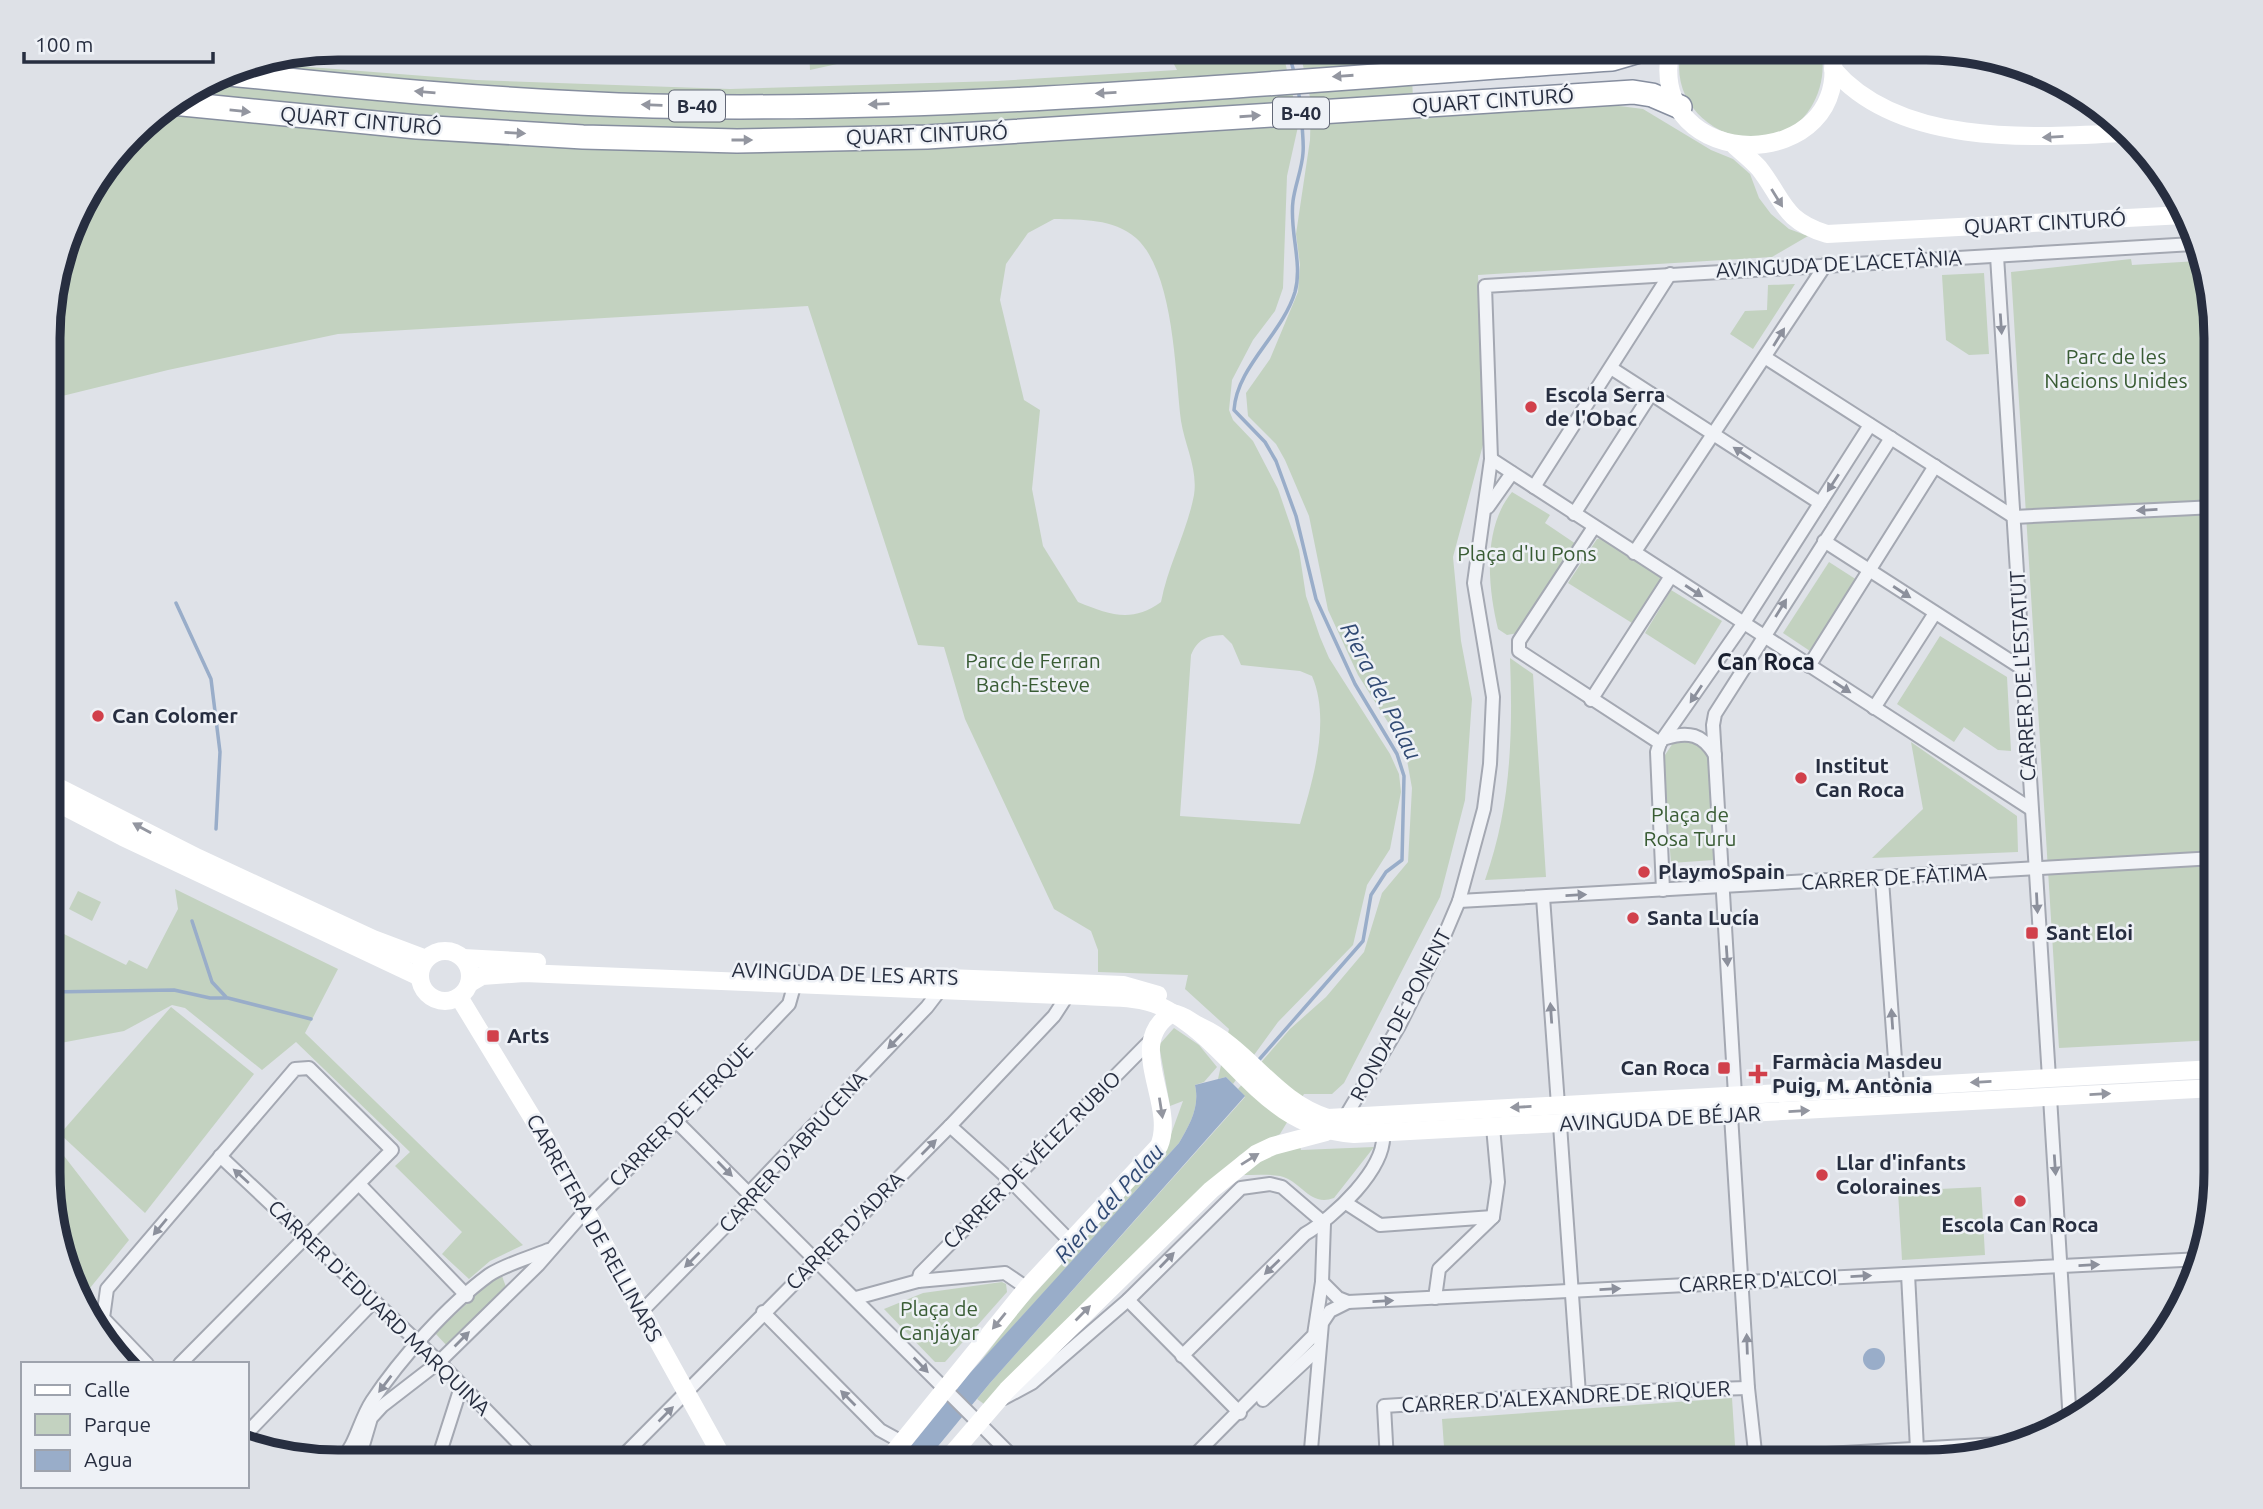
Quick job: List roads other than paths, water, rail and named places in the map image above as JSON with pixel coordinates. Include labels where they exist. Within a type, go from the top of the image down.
[{"type":"highway","name":"QUART CINTURÓ","points":[[243,76],[484,97],[652,106],[858,105],[1175,89],[1595,60]]},
{"type":"highway","name":"QUART CINTURÓ","points":[[186,104],[418,127],[664,139],[926,137],[1633,92],[1664,99],[1680,107]]},
{"type":"main road","points":[[1671,60],[1670,80],[1680,107],[1700,130],[1735,146],[1774,145],[1802,130],[1823,106],[1833,69],[1832,60]]},
{"type":"main road","points":[[1833,69],[1854,92],[1870,103],[1949,127],[2013,138],[2114,133]]},
{"type":"main road","name":"QUART CINTURÓ","points":[[1735,146],[1757,165],[1783,208],[1803,226],[1827,234],[2175,215]]},
{"type":"main road","points":[[60,788],[220,868],[373,939],[426,959],[445,951],[463,958],[470,970],[464,990],[447,1001],[426,993],[420,977],[426,959]]},
{"type":"main road","points":[[60,804],[123,837],[420,977]]},
{"type":"main road","name":"AVINGUDA DE LES ARTS","points":[[463,958],[1137,1001],[1157,1005],[1159,1026]]},
{"type":"main road","name":"AVINGUDA DE LES ARTS","points":[[464,990],[482,976],[524,973],[1123,985],[1160,995],[1183,1007],[1219,1042]]},
{"type":"main road","name":"CARRETERA DE RELLINARS","points":[[464,990],[719,1450]]},
{"type":"main road","points":[[894,1450],[1027,1288],[1159,1146],[1164,1135],[1159,1026],[1219,1042],[1283,1103]]},
{"type":"main road","name":"AVINGUDA DE BÉJAR","points":[[1283,1103],[1328,1118],[2204,1070]]},
{"type":"main road","name":"CARRER DE L'ESTATUT","points":[[2049,1078],[2050,1097]]},
{"type":"main road","name":"AVINGUDA DE BÉJAR","points":[[1283,1103],[1326,1132],[1389,1137],[1493,1127],[2204,1089]]},
{"type":"main road","points":[[1558,1105],[1560,1125]]},
{"type":"main road","name":"AVINGUDA DE BÉJAR","points":[[1389,1137],[1409,1121],[1440,1120],[1469,1110]]},
{"type":"main road","name":"RONDA DE PONENT","points":[[957,1450],[1007,1390],[1093,1303],[1241,1165],[1273,1146],[1326,1132]]},
{"type":"street","name":"AVINGUDA DE LACETÀNIA","points":[[1485,286],[2187,244]]},
{"type":"street","name":"CARRER DE L'ESTATUT","points":[[1997,256],[2049,1078]]},
{"type":"street","points":[[1634,552],[1766,358],[1826,264]]},
{"type":"street","points":[[1534,487],[1670,274]]},
{"type":"street","name":"RONDA DE PONENT","points":[[1326,1132],[1347,1117],[1422,983],[1459,901],[1484,809],[1490,764],[1491,675],[1474,583],[1478,538],[1486,510],[1491,459],[1485,286]]},
{"type":"street","points":[[1766,358],[2014,517],[2204,508]]},
{"type":"street","points":[[1611,368],[1820,503]]},
{"type":"street","points":[[1574,514],[1651,394]]},
{"type":"street","points":[[1663,890],[1657,752],[1743,624],[1870,425]]},
{"type":"street","points":[[1735,1095],[1715,755],[1715,713],[1891,438]]},
{"type":"street","points":[[1491,459],[2031,809]]},
{"type":"street","points":[[1809,666],[1935,466]]},
{"type":"street","name":"RONDA DE PONENT","points":[[1486,510],[1512,473]]},
{"type":"street","points":[[1594,527],[1519,641],[1521,655],[1663,741],[1683,734],[1697,736],[1709,744],[1715,755]]},
{"type":"street","points":[[1824,541],[2023,669]]},
{"type":"street","points":[[1591,699],[1671,576]]},
{"type":"street","points":[[1874,708],[1935,613]]},
{"type":"street","name":"CARRER DE FÀTIMA","points":[[1459,901],[1882,880],[2204,860]]},
{"type":"street","points":[[1882,880],[1897,1087]]},
{"type":"street","points":[[1543,897],[1558,1105]]},
{"type":"street","name":"CARRER DE TERQUE","points":[[362,1450],[371,1419],[382,1406],[439,1362],[538,1265],[548,1250],[586,1210],[677,1122],[789,1004],[797,978]]},
{"type":"street","name":"CARRER D'ABRUCENA","points":[[642,1311],[751,1200],[749,1193],[932,1002],[940,990]]},
{"type":"street","name":"CARRER D'ADRA","points":[[629,1450],[950,1126],[1054,1016],[1068,996]]},
{"type":"street","name":"CARRER DE VÉLEZ RUBIO","points":[[918,1281],[920,1274],[1159,1026]]},
{"type":"street","points":[[145,1362],[103,1318],[107,1289],[295,1069],[309,1068],[392,1150],[182,1362]]},
{"type":"street","points":[[2050,1097],[2069,1409]]},
{"type":"street","points":[[1731,1115],[1744,1281],[1748,1388],[1755,1450]]},
{"type":"street","points":[[677,1122],[1006,1450]]},
{"type":"street","points":[[1560,1125],[1579,1394]]},
{"type":"street","points":[[950,1126],[1010,1180],[1071,1242]]},
{"type":"street","points":[[1435,1298],[1439,1269],[1493,1217],[1497,1182],[1493,1127]]},
{"type":"street","points":[[1182,1356],[1305,1234],[1324,1223],[1346,1203],[1389,1137]]},
{"type":"street","name":"CARRER D'EDUARD MARQUINA","points":[[220,1156],[439,1362],[525,1450]]},
{"type":"street","points":[[359,1184],[467,1296]]},
{"type":"street","name":"RONDA DE PONENT","points":[[1003,1398],[1032,1383],[1128,1300],[1241,1188],[1252,1185],[1282,1187],[1324,1223]]},
{"type":"street","points":[[1346,1203],[1380,1226],[1493,1217]]},
{"type":"street","points":[[1201,1450],[1240,1413],[1317,1330],[1324,1223]]},
{"type":"street","name":"CARRER DE TERQUE","points":[[351,1450],[364,1415],[374,1398],[416,1343],[490,1275],[548,1250]]},
{"type":"street","name":"CARRER D'ALCOI","points":[[1348,1302],[2189,1260]]},
{"type":"street","points":[[500,1270],[511,1276],[510,1290]]},
{"type":"street","points":[[856,1298],[918,1281],[1005,1273],[1027,1288]]},
{"type":"street","points":[[1908,1274],[1917,1449]]},
{"type":"street","points":[[1322,1282],[1338,1298],[1348,1302]]},
{"type":"street","points":[[1128,1300],[1240,1413]]},
{"type":"street","points":[[248,1432],[373,1302]]},
{"type":"street","points":[[1311,1450],[1318,1349],[1325,1317],[1348,1302]]},
{"type":"street","points":[[763,1312],[880,1430],[900,1441]]},
{"type":"street","points":[[1212,1450],[1318,1349]]},
{"type":"street","points":[[441,1450],[461,1387]]},
{"type":"street","name":"CARRER D'ALEXANDRE DE RIQUER","points":[[1386,1450],[1384,1406],[1579,1394],[1748,1388]]},
{"type":"street","points":[[1901,1450],[1969,1446]]},
{"type":"water","name":"Riera del Palau","points":[[1226,1077],[1245,1096],[990,1383],[935,1450],[908,1450],[970,1373],[1179,1143],[1195,1108],[1195,1085]]},
{"type":"water","points":[[1874,1348],[1882,1351],[1885,1359],[1882,1367],[1874,1370],[1866,1367],[1863,1359],[1866,1351]]},
{"type":"waterway","name":"Riera del Palau","points":[[1291,60],[1294,72]]},
{"type":"waterway","name":"Riera del Palau","points":[[1298,90],[1301,106]]},
{"type":"waterway","name":"Riera del Palau","points":[[1257,1062],[1363,941],[1371,895],[1386,872],[1402,860],[1404,776],[1397,754],[1355,684],[1316,599],[1296,516],[1276,461],[1265,442],[1234,410],[1243,379],[1289,308],[1295,292],[1298,270],[1292,212],[1302,159],[1302,121]]},
{"type":"waterway","points":[[176,603],[211,679],[220,752],[216,829]]},
{"type":"waterway","points":[[192,921],[212,982],[226,997]]},
{"type":"waterway","points":[[60,992],[174,990],[210,998],[228,998],[311,1019]]},
{"type":"place","name":"Escola Serra de l'Obac","points":[[1531,407]]},
{"type":"place","name":"Can Colomer","points":[[98,716]]},
{"type":"place","name":"Institut Can Roca","points":[[1801,778]]},
{"type":"place","name":"PlaymoSpain","points":[[1644,872]]},
{"type":"place","name":"Santa Lucía","points":[[1633,918]]},
{"type":"place","name":"Sant Eloi","points":[[2032,933]]},
{"type":"place","name":"Arts","points":[[493,1036]]},
{"type":"place","name":"Can Roca","points":[[1724,1068]]},
{"type":"place","name":"Farmàcia Masdeu Puig, M. Antònia","points":[[1758,1074]]},
{"type":"place","name":"Llar d'infants Coloraines","points":[[1822,1175]]},
{"type":"place","name":"Escola Can Roca","points":[[2020,1201]]},
{"type":"district","name":"Can Roca","points":[[1766,662]]},
{"type":"park label","name":"Parc de les Nacions Unides","points":[[2116,369]]},
{"type":"park label","name":"Plaça d'Iu Pons","points":[[1527,554]]},
{"type":"park label","name":"Parc de Ferran Bach-Esteve","points":[[1033,673]]},
{"type":"park label","name":"Plaça de Rosa Turu","points":[[1690,827]]},
{"type":"park label","name":"Plaça de Canjáyar","points":[[939,1321]]}]
